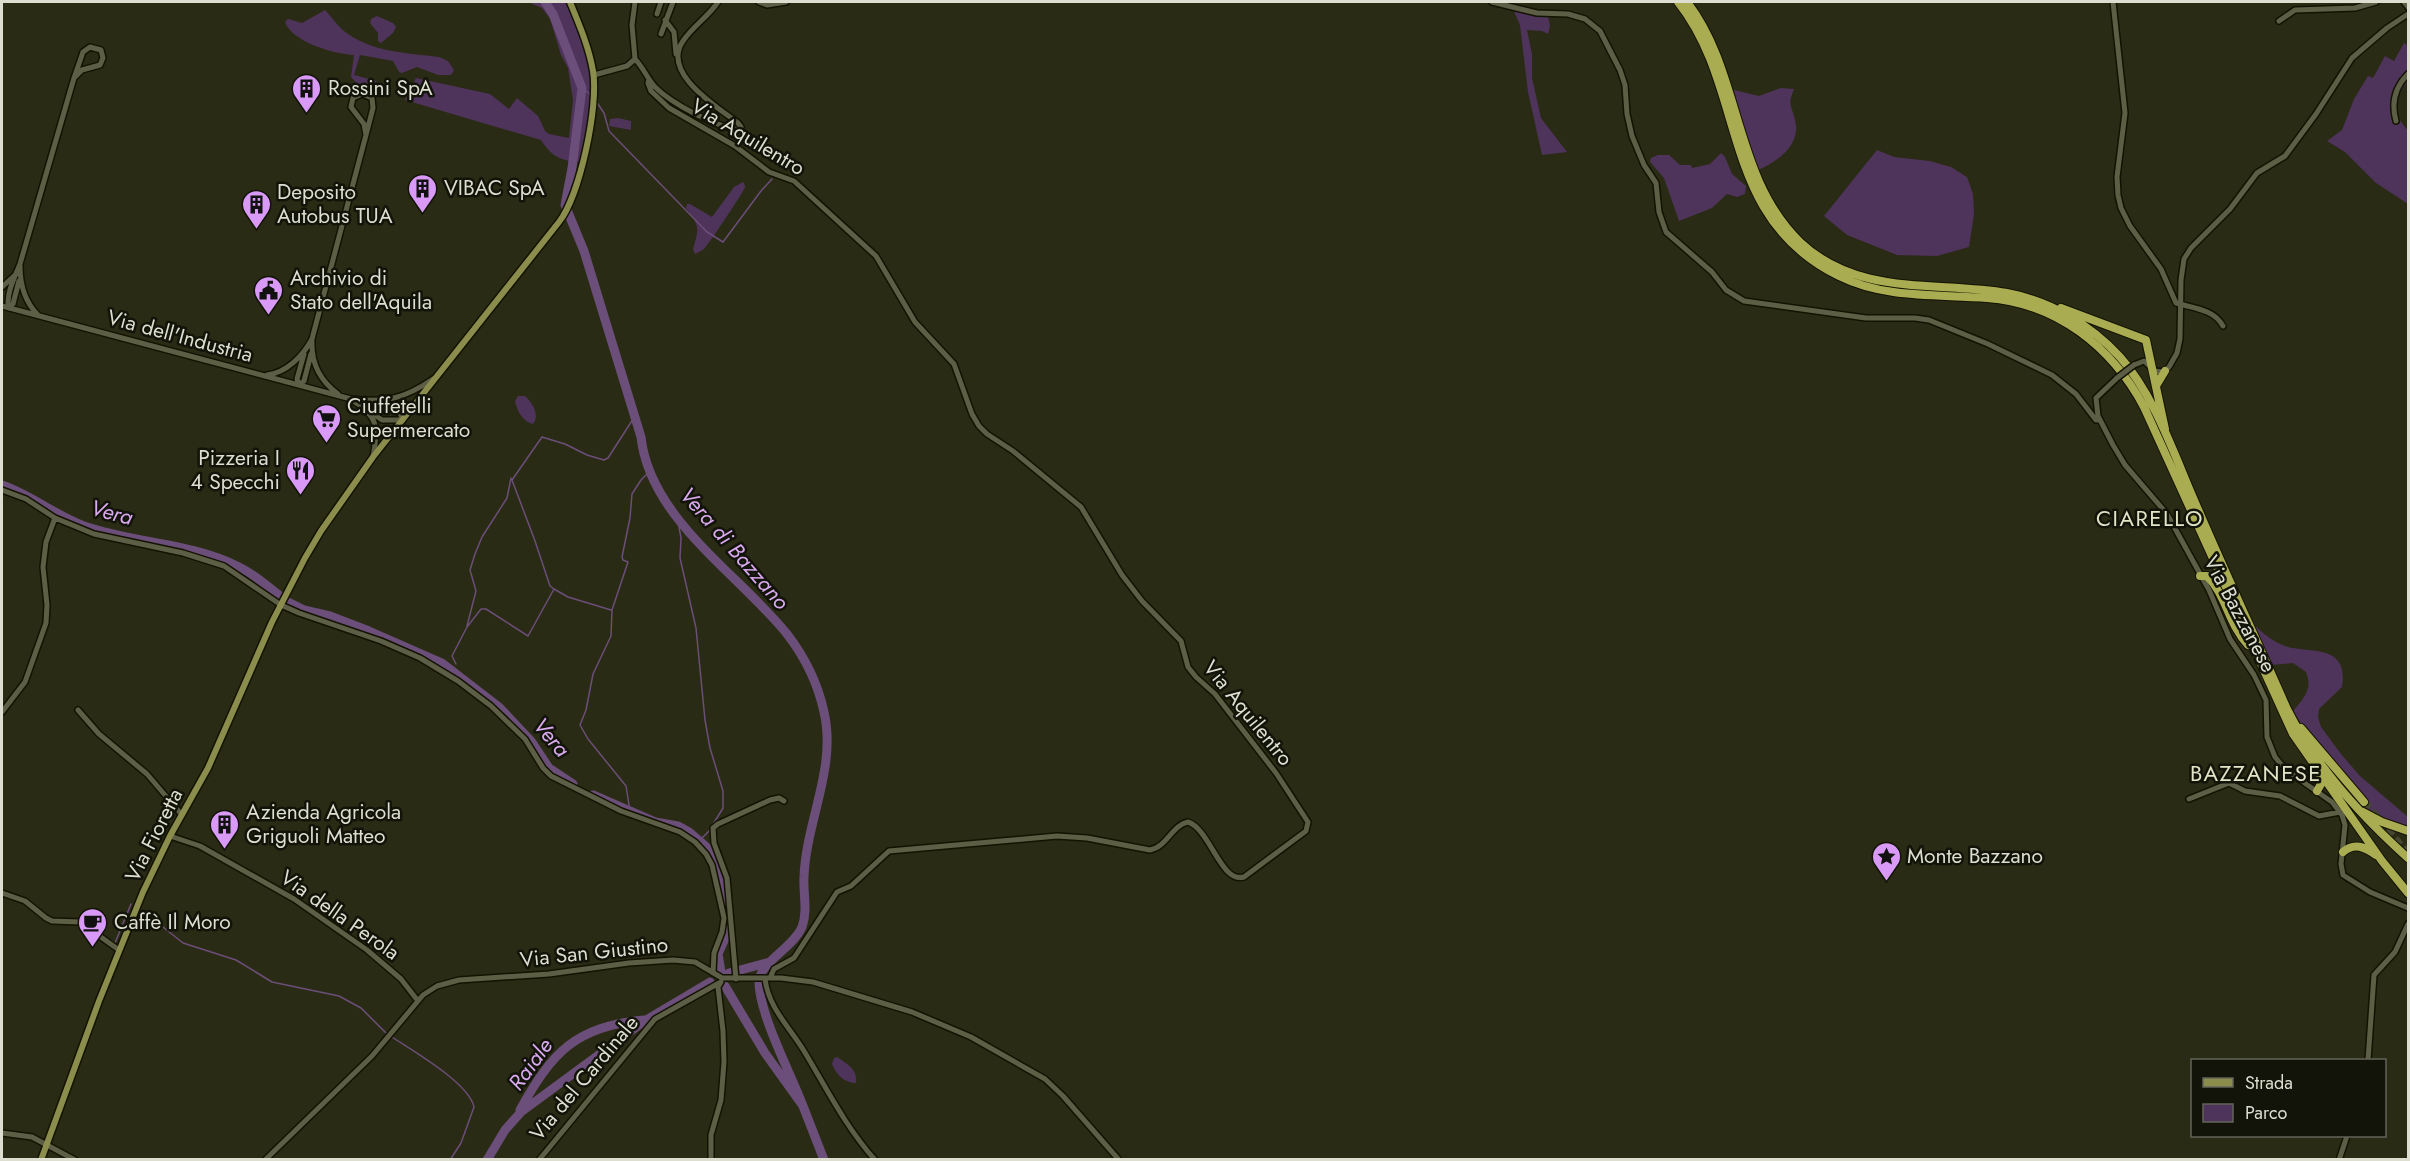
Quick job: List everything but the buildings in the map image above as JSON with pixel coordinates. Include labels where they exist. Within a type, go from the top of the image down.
[{"type":"highway","points":[[1678,2],[1696,28],[1711,62],[1745,171],[1773,222],[1813,261],[1840,277],[1874,288],[1908,294],[1988,298],[2027,305],[2048,313],[2079,331],[2118,366],[2144,407],[2293,734],[2382,861],[2409,893]]},
{"type":"highway","points":[[1687,2],[1702,24],[1718,61],[1752,169],[1780,220],[1801,243],[1845,271],[1875,281],[1908,286],[1990,290],[2086,316],[2142,337],[2148,342],[2150,349],[2168,442]]},
{"type":"highway","points":[[2035,301],[2079,322],[2095,333],[2119,356],[2142,388],[2287,709],[2302,737],[2355,807],[2409,858]]},
{"type":"highway","points":[[2138,363],[2150,349]]},
{"type":"highway","points":[[2156,387],[2157,381],[2165,371]]},
{"type":"highway","points":[[2200,576],[2207,576],[2214,585],[2238,633],[2253,650]]},
{"type":"highway","points":[[2287,709],[2364,802]]},
{"type":"highway","points":[[2317,791],[2321,784],[2319,773]]},
{"type":"highway","points":[[2355,807],[2380,821],[2409,831]]},
{"type":"highway","points":[[2343,852],[2348,847],[2359,846],[2370,851],[2382,861]]},
{"type":"main road","name":"Via Fioretta","points":[[41,1160],[143,892],[170,836],[208,768],[282,601],[321,531],[373,457],[569,207],[578,184],[586,145],[594,75],[585,40],[570,2]]},
{"type":"street","points":[[635,2],[632,27],[635,59],[649,79],[663,95],[675,103],[710,120],[740,130],[739,123],[685,78],[675,52],[674,30],[665,20]]},
{"type":"street","points":[[657,14],[661,2]]},
{"type":"street","points":[[661,34],[673,2]]},
{"type":"street","points":[[678,55],[686,38],[718,2]]},
{"type":"street","points":[[759,2],[767,5],[786,2]]},
{"type":"street","points":[[1492,2],[1537,13],[1568,14],[1585,19],[1600,31],[1623,78],[1632,135],[1644,165],[1656,183],[1661,223],[1666,232],[1712,272],[1726,290],[1744,301],[1866,318],[1929,320],[1988,344],[2052,375],[2069,388],[2096,420],[2100,420]]},
{"type":"street","points":[[2113,2],[2125,113],[2117,177],[2121,208],[2161,269],[2174,301],[2216,316],[2223,326]]},
{"type":"street","points":[[2279,21],[2295,10],[2355,8],[2376,2]]},
{"type":"street","points":[[2404,2],[2409,7]]},
{"type":"street","points":[[2100,420],[2096,398],[2117,378],[2138,363],[2146,362],[2153,370],[2160,373],[2172,363],[2179,347],[2179,304],[2184,262],[2191,248],[2225,215],[2257,174],[2284,157],[2316,114],[2352,58],[2385,29],[2409,14]]},
{"type":"street","points":[[9,308],[14,303],[20,264],[74,78],[84,51],[93,47],[101,50],[103,58],[100,65],[82,70],[74,78]]},
{"type":"street","points":[[594,75],[627,66],[635,59]]},
{"type":"street","points":[[2396,121],[2395,95],[2401,82],[2409,74]]},
{"type":"street","name":"Via Aquilentro","points":[[649,79],[648,85],[653,94],[669,108],[735,146],[769,172],[796,183],[876,256],[915,322],[954,364],[972,414],[980,426],[987,435],[1013,451],[1081,507],[1122,575],[1142,601],[1181,641],[1188,667],[1215,694],[1276,773],[1308,822],[1306,831],[1244,877],[1239,878],[1231,876],[1195,825],[1188,822],[1182,824],[1153,850],[1086,838],[1057,836],[889,851],[851,886],[836,893],[794,958],[774,969],[763,979]]},
{"type":"street","points":[[299,385],[297,379],[312,339],[366,135],[373,103],[370,97],[362,94],[353,98],[351,107],[365,126],[366,135]]},
{"type":"street","points":[[2,287],[18,272]]},
{"type":"street","points":[[18,272],[26,297],[34,311],[41,316]]},
{"type":"street","name":"Via dell'Industria","points":[[2,306],[342,397],[375,401],[397,407],[403,420],[382,420],[351,399]]},
{"type":"street","points":[[262,375],[274,374],[284,369],[309,348]]},
{"type":"street","points":[[309,348],[320,377],[330,389],[342,397]]},
{"type":"street","name":"Via dell'Industria","points":[[375,401],[403,396],[439,374]]},
{"type":"street","points":[[368,410],[376,431],[373,457]]},
{"type":"street","name":"Via Bazzanese","points":[[2100,420],[2125,465],[2167,514],[2214,600],[2230,639],[2248,664],[2265,698],[2267,737],[2272,753],[2284,768],[2333,802],[2340,812]]},
{"type":"street","points":[[2,490],[26,499],[55,518],[113,539],[215,562],[241,575],[299,613],[381,641],[420,658],[458,681],[491,706],[525,739],[551,776],[621,811],[680,832],[695,842],[706,854],[712,865],[723,910],[723,926],[714,953],[715,974]]},
{"type":"street","points":[[2,712],[25,682],[46,623],[47,605],[43,567],[46,542],[55,518]]},
{"type":"street","points":[[78,710],[99,734],[147,774],[182,815]]},
{"type":"street","points":[[2189,799],[2229,783],[2244,790],[2280,796],[2319,816],[2340,812],[2345,825],[2341,868],[2347,878],[2370,892],[2409,909]]},
{"type":"street","points":[[736,974],[727,878],[713,836],[713,828],[776,798],[784,801]]},
{"type":"street","name":"Via della Perola","points":[[170,836],[200,846],[294,899],[367,950],[402,979],[418,1000]]},
{"type":"street","points":[[2,892],[25,901],[52,921],[80,922],[119,950]]},
{"type":"street","points":[[2368,1059],[2374,975],[2394,954],[2409,924]]},
{"type":"street","name":"Via San Giustino","points":[[265,1160],[372,1056],[390,1037],[418,1000],[437,986],[459,980],[549,975],[640,961],[687,961],[698,964],[724,979],[736,974],[763,979],[813,982],[912,1012],[971,1037],[1045,1079],[1063,1096],[1119,1160]]},
{"type":"street","name":"Via del Cardinale","points":[[539,1160],[655,1019],[724,979]]},
{"type":"street","points":[[763,979],[776,1013],[802,1048],[844,1122],[874,1160]]},
{"type":"street","points":[[711,1160],[711,1135],[721,1100],[724,1062],[718,983]]},
{"type":"street","points":[[2,1133],[32,1137],[75,1160]]},
{"type":"street","points":[[2339,1160],[2347,1137]]},
{"type":"green space","points":[[528,2],[567,2],[585,44],[592,85],[581,162],[558,157],[541,140],[405,100],[416,78],[490,94],[509,109],[517,98],[538,116],[545,131],[569,138],[573,100],[568,68],[561,55],[550,19],[542,8]]},
{"type":"green space","points":[[1513,9],[1548,16],[1550,26],[1548,34],[1542,31],[1527,30],[1532,54],[1532,78],[1541,118],[1567,152],[1542,155],[1528,92],[1520,25]]},
{"type":"green space","points":[[325,10],[344,31],[354,38],[402,53],[439,57],[448,61],[454,70],[451,75],[438,75],[417,67],[402,73],[393,61],[360,55],[354,75],[377,81],[372,87],[358,85],[351,77],[354,55],[315,46],[296,35],[285,22],[288,19],[302,23]]},
{"type":"green space","points":[[377,16],[393,23],[396,27],[393,33],[381,43],[378,41],[378,33],[370,23],[371,19]]},
{"type":"green space","points":[[2404,43],[2407,45],[2408,43],[2408,80],[2400,93],[2397,106],[2399,119],[2408,131],[2408,204],[2376,183],[2345,152],[2327,141],[2342,130],[2354,99],[2368,76],[2373,78],[2385,56],[2394,61]]},
{"type":"green space","points":[[1781,88],[1794,89],[1790,103],[1795,120],[1795,137],[1786,152],[1772,163],[1756,171],[1730,89],[1759,96]]},
{"type":"green space","points":[[610,119],[631,121],[631,130],[609,126]]},
{"type":"green space","points":[[1877,150],[1894,157],[1930,161],[1951,167],[1967,177],[1973,194],[1974,214],[1969,247],[1937,256],[1897,255],[1847,235],[1824,216]]},
{"type":"green space","points":[[1721,153],[1732,174],[1746,186],[1745,194],[1737,197],[1727,194],[1712,208],[1679,221],[1664,178],[1650,162],[1651,158],[1658,155],[1669,155],[1680,165],[1691,165],[1692,168],[1710,164]]},
{"type":"green space","points":[[743,182],[745,187],[726,217],[704,249],[695,254],[693,249],[697,227],[686,208],[687,204],[712,217],[734,187]]},
{"type":"green space","points":[[518,396],[525,396],[531,402],[536,413],[533,424],[526,421],[519,412],[515,401]]},
{"type":"green space","points":[[2253,624],[2283,645],[2318,651],[2335,657],[2343,673],[2342,687],[2319,709],[2318,717],[2321,727],[2360,776],[2408,817],[2408,829],[2377,817],[2361,805],[2366,801],[2306,731],[2293,711],[2308,688],[2306,672],[2293,663],[2271,665]]},
{"type":"green space","points":[[837,1057],[854,1070],[856,1083],[841,1078],[836,1072],[832,1064],[834,1058]]},
{"type":"waterway","name":"Vera di Bazzano","points":[[545,2],[553,14],[582,88],[565,205],[584,251],[641,437],[648,467],[661,494],[678,520],[787,634],[805,661],[824,712],[827,754],[806,856],[804,921],[798,935],[764,968],[759,982],[760,995],[770,1027],[803,1106]]},
{"type":"waterway","points":[[582,88],[591,95]]},
{"type":"waterway","points":[[596,101],[604,113],[609,131],[707,232],[723,242],[772,179]]},
{"type":"waterway","points":[[554,589],[550,586],[512,480],[542,437],[565,444],[587,455],[604,460],[608,458],[635,416]]},
{"type":"waterway","points":[[630,811],[626,786],[588,739],[580,725],[586,710],[593,674],[611,636],[612,610],[628,562],[622,557],[632,494],[651,470]]},
{"type":"waterway","points":[[467,626],[476,591],[470,570],[482,537],[507,498],[511,478]]},
{"type":"waterway","name":"Vera","points":[[2,485],[84,526],[221,559],[250,573],[280,596]]},
{"type":"waterway","points":[[677,516],[681,538],[680,558],[696,628],[705,720],[710,748],[723,791],[723,808],[712,826]]},
{"type":"waterway","points":[[456,664],[452,656],[467,627],[481,609],[486,609],[528,636],[554,589],[568,597],[611,610]]},
{"type":"waterway","name":"Vera","points":[[288,602],[304,610],[330,616],[369,631],[442,663],[499,707],[531,741],[549,768],[573,784]]},
{"type":"waterway","name":"Vera","points":[[593,795],[655,822],[678,826],[689,832],[711,851],[721,875],[727,921],[727,934],[718,954],[721,972]]},
{"type":"waterway","points":[[700,840],[710,830]]},
{"type":"waterway","points":[[6,892],[15,895]]},
{"type":"waterway","points":[[84,922],[115,943],[131,904]]},
{"type":"waterway","points":[[143,911],[183,943],[236,960],[272,982],[339,996],[361,1008],[386,1033]]},
{"type":"waterway","name":"Raiale","points":[[729,973],[770,962]]},
{"type":"waterway","name":"Raiale","points":[[487,1160],[505,1130],[521,1112],[646,1020],[710,982]]},
{"type":"waterway","name":"Vera","points":[[725,986],[765,1053],[803,1106],[824,1160]]},
{"type":"waterway","name":"Raiale","points":[[520,1110],[543,1072],[569,1046],[600,1028],[644,1020]]},
{"type":"waterway","points":[[392,1037],[439,1068],[470,1098],[474,1107],[461,1143],[450,1160]]},
{"type":"tunnel","points":[[2364,802],[2408,854]]},
{"type":"place","name":"Rossini SpA","points":[[307,114]]},
{"type":"place","name":"VIBAC SpA","points":[[423,214]]},
{"type":"place","name":"Deposito Autobus TUA","points":[[256,230]]},
{"type":"place","name":"Archivio di Stato dell'Aquila","points":[[269,316]]},
{"type":"place","name":"Ciuffetelli Supermercato","points":[[326,444]]},
{"type":"place","name":"Pizzeria I 4 Specchi","points":[[301,496]]},
{"type":"place","name":"Azienda Agricola Griguoli Matteo","points":[[225,850]]},
{"type":"place","name":"Monte Bazzano","points":[[1886,882]]},
{"type":"place","name":"Caffè Il Moro","points":[[93,948]]},
{"type":"district","name":"CIARELLO","points":[[2150,518]]},
{"type":"district","name":"BAZZANESE","points":[[2256,773]]}]
